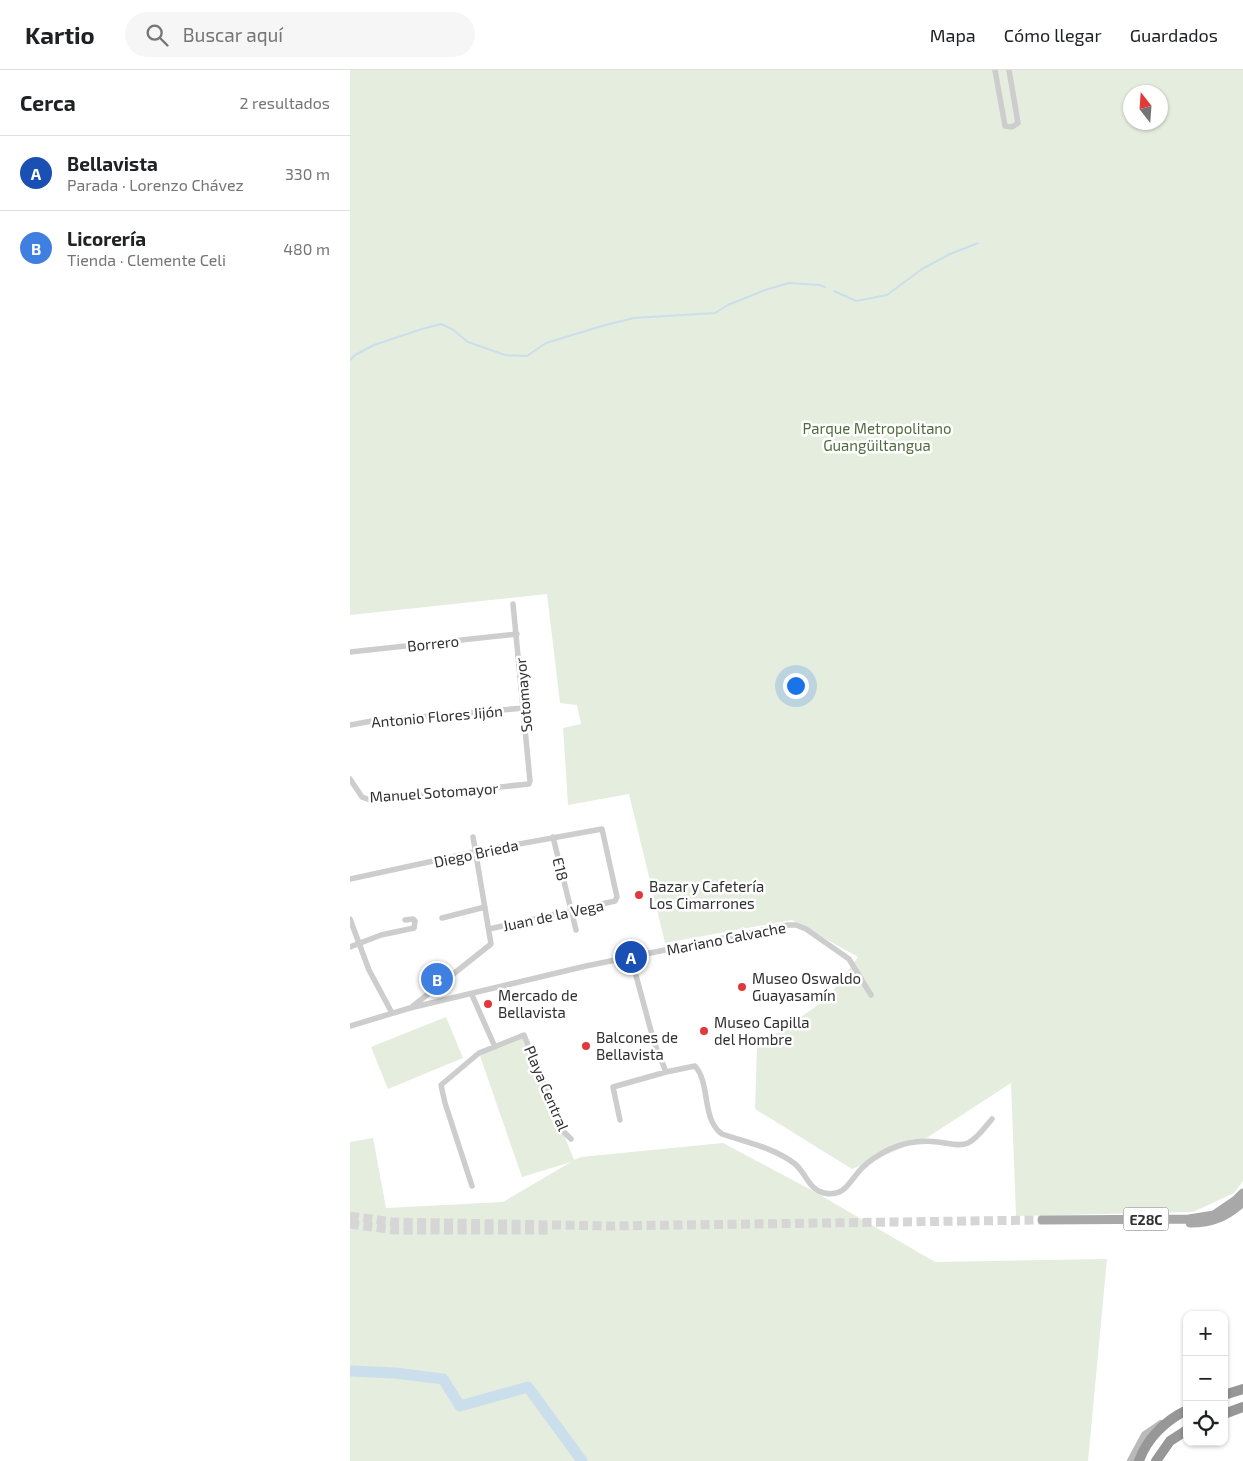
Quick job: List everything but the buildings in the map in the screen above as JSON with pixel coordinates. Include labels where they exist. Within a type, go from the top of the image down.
[{"type":"highway","points":[[1228,1394],[1243,1388]]},
{"type":"highway","points":[[1228,1413],[1243,1407]]},
{"type":"highway","points":[[1140,1461],[1157,1432],[1172,1417],[1183,1412]]},
{"type":"highway","points":[[1156,1461],[1170,1441],[1183,1433]]},
{"type":"main road","name":"E28C","points":[[1243,1194],[1214,1215],[1189,1219],[1042,1222],[1205,1223],[1233,1211],[1243,1202]]},
{"type":"street","points":[[996,70],[1006,126],[1012,127],[1018,123],[1009,70]]},
{"type":"street","name":"Sotomayor","points":[[513,604],[524,708],[530,781],[528,784]]},
{"type":"street","name":"Borrero","points":[[350,652],[517,634]]},
{"type":"street","name":"Antonio Flores Jijón","points":[[350,725],[372,721],[524,708]]},
{"type":"street","name":"Manuel Sotomayor","points":[[350,779],[360,795],[364,799],[370,800],[528,784]]},
{"type":"street","name":"Diego Brieda","points":[[350,879],[475,852],[602,828],[616,900]]},
{"type":"street","name":"E18","points":[[553,837],[576,930]]},
{"type":"street","points":[[410,1008],[490,945],[489,929],[473,838]]},
{"type":"street","name":"Juan de la Vega","points":[[489,929],[572,912],[616,900]]},
{"type":"street","points":[[442,918],[485,907]]},
{"type":"street","points":[[350,919],[369,970],[392,1013]]},
{"type":"street","points":[[350,947],[381,936],[414,928],[416,924],[413,919],[404,920]]},
{"type":"street","name":"Mariano Calvache","points":[[350,1026],[410,1008],[631,957],[788,924],[806,929],[849,958],[871,995]]},
{"type":"street","points":[[631,957],[654,1042],[666,1072]]},
{"type":"street","points":[[472,995],[494,1047],[479,1053],[441,1084],[449,1118],[472,1186]]},
{"type":"street","name":"Playa Central","points":[[494,1047],[524,1035],[563,1131],[571,1139]]},
{"type":"street","points":[[620,1120],[613,1087],[695,1066],[701,1079],[712,1124],[716,1130],[722,1134],[778,1154],[796,1165],[813,1188],[823,1193],[833,1194],[848,1188],[861,1169],[880,1153],[913,1142],[966,1144],[974,1140],[992,1119]]},
{"type":"street","points":[[1131,1461],[1146,1435],[1172,1417]]},
{"type":"green space","name":"Parque Metropolitano Guangüiltangua","points":[[350,70],[1243,70],[1243,1181],[1234,1193],[1193,1212],[1016,1216],[1011,1083],[928,1137],[852,1169],[755,1109],[757,1047],[827,999],[858,957],[792,920],[665,943],[629,794],[568,805],[563,728],[581,724],[577,705],[560,703],[547,594],[350,615]]},
{"type":"green space","points":[[446,1017],[463,1058],[388,1089],[371,1047]]},
{"type":"green space","points":[[525,1036],[574,1160],[581,1157],[723,1143],[815,1192],[935,1262],[1107,1259],[1088,1461],[350,1461],[350,1142],[373,1138],[386,1208],[503,1202],[571,1162],[522,1177],[479,1053]]},
{"type":"waterway","points":[[834,291],[856,301],[887,295],[922,269],[950,254],[978,243]]},
{"type":"waterway","points":[[350,360],[355,355],[374,345],[441,324],[452,329],[468,342],[505,355],[527,356],[546,343],[634,318],[715,313],[728,305],[765,290],[789,283],[825,287]]},
{"type":"waterway","points":[[350,1371],[395,1373],[443,1379],[460,1406],[528,1387],[582,1461]]},
{"type":"tunnel","points":[[350,1216],[392,1222],[610,1226],[1042,1220]]},
{"type":"tunnel","points":[[350,1224],[394,1230],[549,1230]]},
{"type":"place","name":"Bazar y Cafetería Los Cimarrones","points":[[639,895]]},
{"type":"place","name":"Bellavista","points":[[631,957]]},
{"type":"place","name":"Licorería","points":[[437,979]]},
{"type":"place","name":"Museo Oswaldo Guayasamín","points":[[742,987]]},
{"type":"place","name":"Mercado de Bellavista","points":[[488,1004]]},
{"type":"place","name":"Museo Capilla del Hombre","points":[[704,1031]]},
{"type":"place","name":"Balcones de Bellavista","points":[[586,1046]]}]
